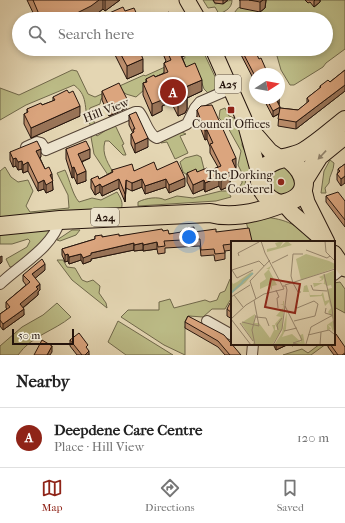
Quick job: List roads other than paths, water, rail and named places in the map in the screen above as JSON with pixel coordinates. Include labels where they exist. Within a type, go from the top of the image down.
[{"type":"highway","points":[[345,120],[302,152],[268,165],[260,181],[269,200],[282,204],[296,197],[319,156],[345,135]]},
{"type":"highway","points":[[284,159],[299,167],[304,183]]},
{"type":"highway","name":"A24","points":[[0,226],[60,220],[210,212],[246,202],[254,194],[260,181]]},
{"type":"highway","name":"A24","points":[[210,212],[219,215],[241,214],[269,209],[282,204]]},
{"type":"main road","points":[[187,0],[194,12]]},
{"type":"main road","name":"A25","points":[[216,56],[244,119],[260,181]]},
{"type":"main road","name":"A25","points":[[244,119],[261,141],[284,159]]},
{"type":"main road","points":[[304,183],[307,202],[326,241]]},
{"type":"main road","points":[[282,204],[325,241]]},
{"type":"main road","points":[[335,255],[341,270]]},
{"type":"street","name":"Hill View","points":[[17,151],[38,142],[41,143],[46,150],[135,112],[139,112],[151,134],[157,138],[187,124],[195,108],[200,102],[230,89]]},
{"type":"street","points":[[325,135],[324,126],[345,110]]},
{"type":"street","points":[[0,284],[45,245],[58,230],[60,220]]},
{"type":"street","points":[[207,321],[231,334]]},
{"type":"street","points":[[252,355],[253,345]]},
{"type":"place","name":"Deepdene Care Centre","points":[[173,92]]},
{"type":"place","name":"Council Offices","points":[[231,110]]},
{"type":"place","name":"The Dorking Cockerel","points":[[281,182]]}]
